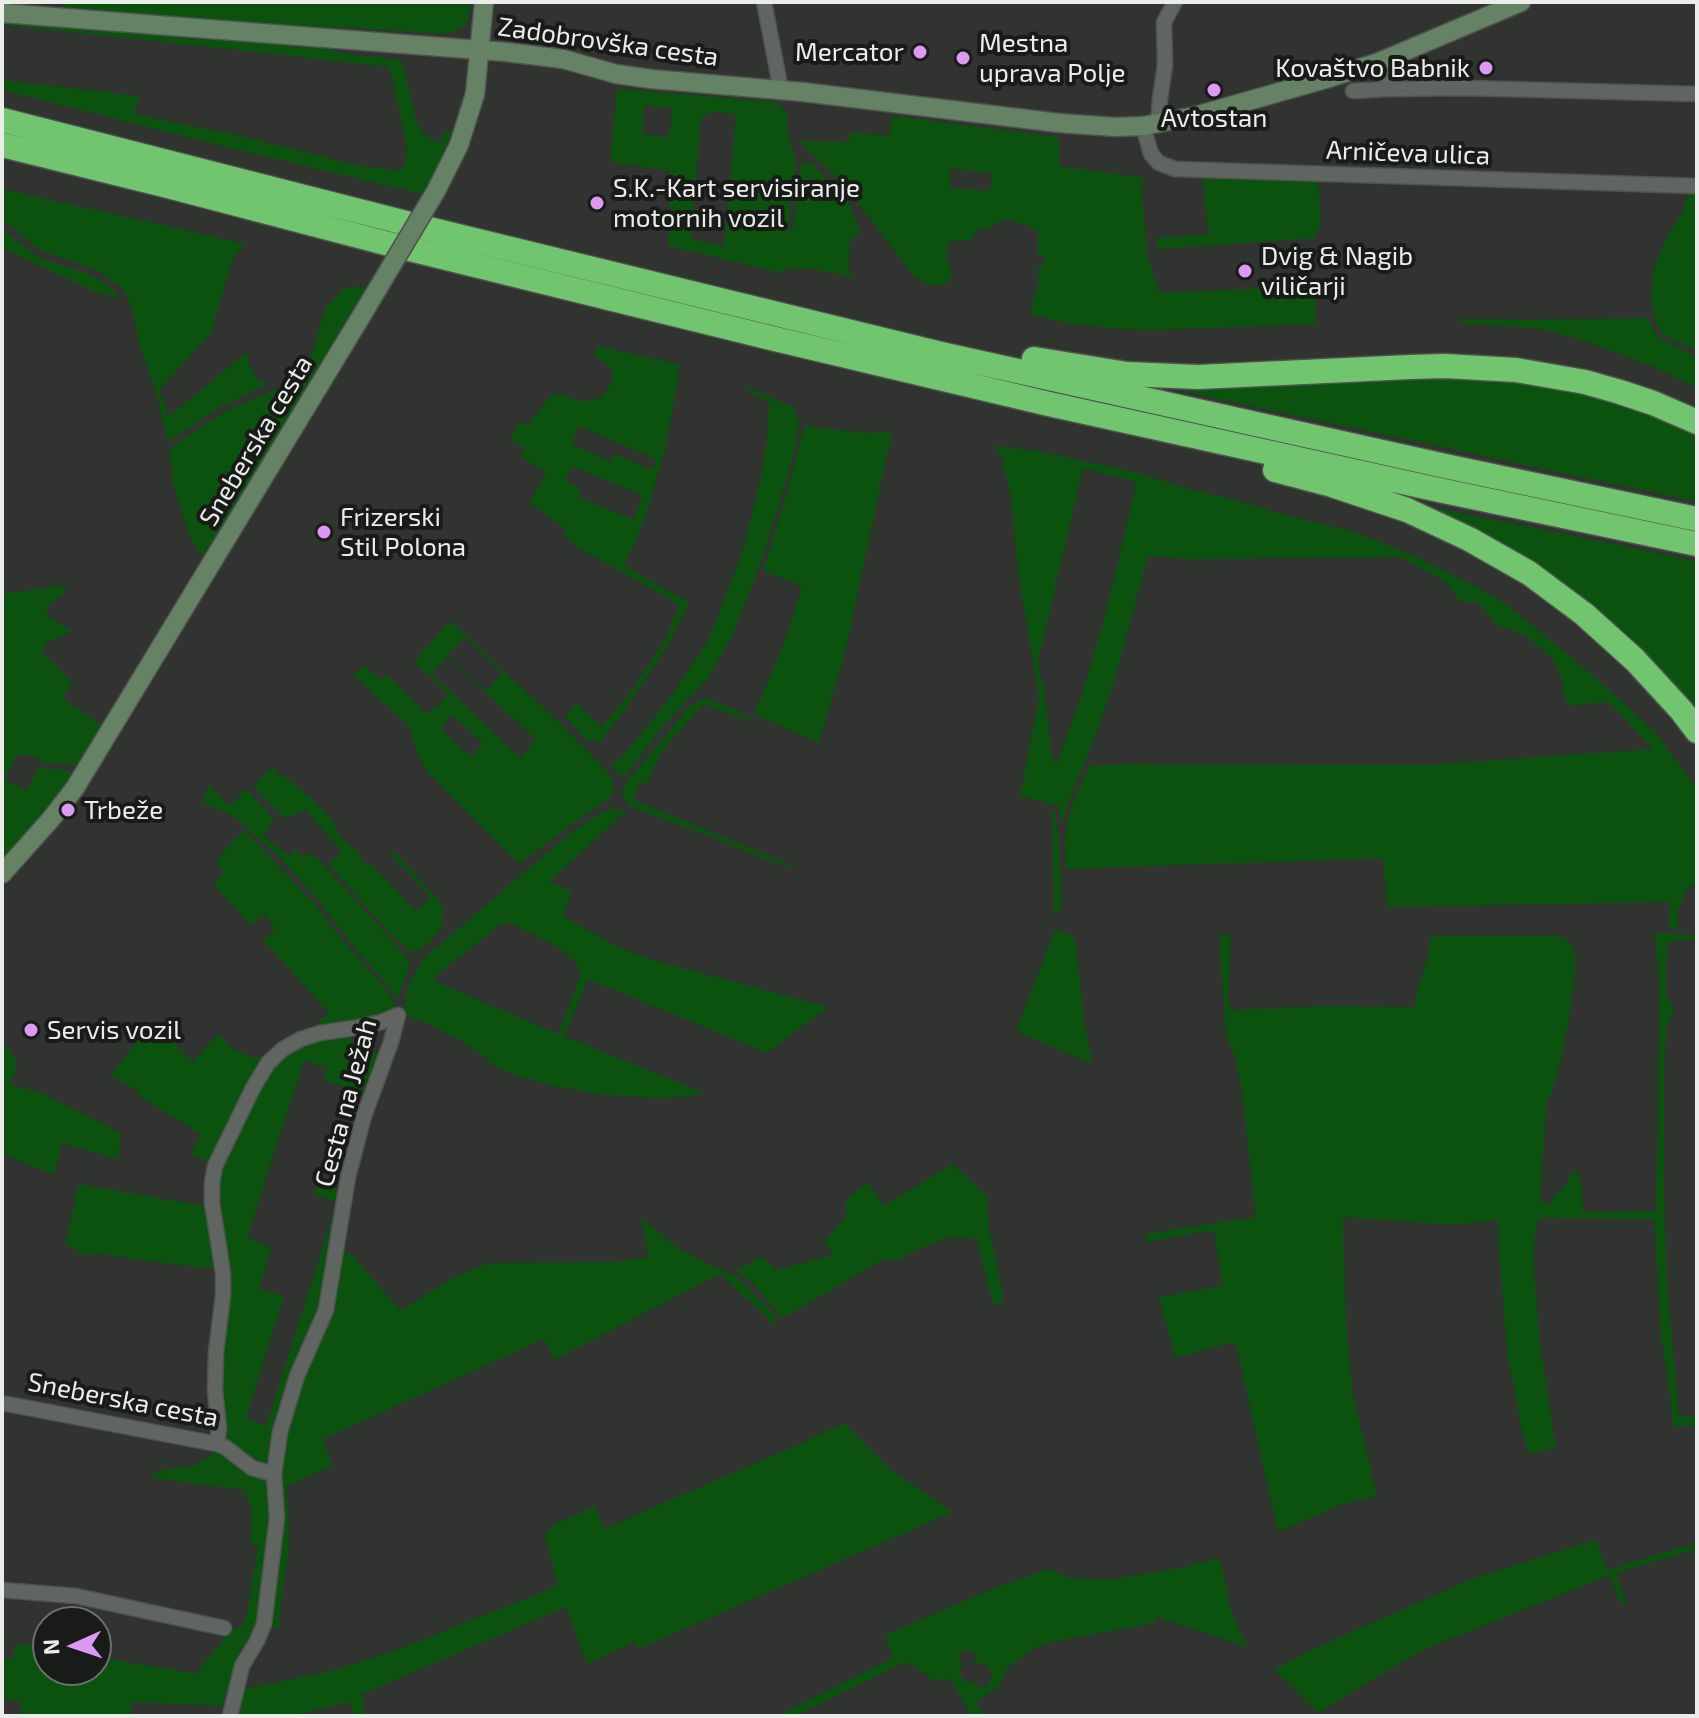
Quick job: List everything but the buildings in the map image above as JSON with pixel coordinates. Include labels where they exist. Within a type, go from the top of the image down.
[{"type":"highway","points":[[2,120],[502,248],[941,354],[1415,460],[1697,519]]},
{"type":"highway","points":[[2,145],[756,335],[1049,404],[1697,544]]},
{"type":"highway","points":[[941,354],[988,350],[1094,370],[1174,377],[1445,366],[1516,370],[1585,382],[1620,392],[1697,422]]},
{"type":"highway","points":[[1200,437],[1238,458],[1407,510],[1500,556],[1557,593],[1610,636],[1658,684],[1697,731]]},
{"type":"main road","name":"Sneberska cesta","points":[[2,874],[75,788],[436,191],[459,145],[475,94],[484,2]]},
{"type":"main road","name":"Zadobrovška cesta","points":[[2,13],[56,10],[480,50],[563,59],[632,77],[781,90],[1090,126],[1151,124],[1195,116],[1277,94],[1379,62],[1521,2]]},
{"type":"street","points":[[764,2],[781,90]]},
{"type":"street","points":[[1151,124],[1160,99],[1165,65],[1164,22],[1175,2]]},
{"type":"street","points":[[1379,62],[1388,89]]},
{"type":"street","points":[[1353,91],[1465,88],[1697,94]]},
{"type":"street","name":"Arničeva ulica","points":[[1151,124],[1151,154],[1166,167],[1175,169],[1697,186]]},
{"type":"street","name":"Cesta na Ježah","points":[[217,1444],[216,1352],[223,1285],[222,1259],[212,1203],[215,1166],[253,1088],[268,1063],[283,1049],[320,1033],[354,1028],[398,1015],[364,1116],[348,1177],[326,1310],[297,1376],[280,1432],[274,1474],[277,1518],[264,1624],[242,1666],[230,1716]]},
{"type":"street","name":"Sneberska cesta","points":[[2,1403],[217,1444],[252,1468],[274,1474]]},
{"type":"street","points":[[2,1590],[76,1596],[224,1628]]},
{"type":"green space","points":[[62,2],[471,2],[468,21],[454,32],[442,34],[344,27],[326,30],[67,10]]},
{"type":"green space","points":[[2,22],[330,49],[394,59],[402,61],[421,131],[438,144],[447,130],[452,132],[432,179],[422,194],[230,148],[2,90],[2,78],[139,96],[135,113],[143,116],[233,134],[357,165],[400,171],[406,163],[407,149],[391,73],[388,67],[2,25]]},
{"type":"green space","points":[[619,89],[780,105],[787,115],[796,162],[788,231],[793,230],[800,167],[804,162],[812,164],[851,207],[859,236],[852,237],[849,244],[852,277],[808,268],[790,268],[782,273],[668,246],[670,171],[610,162]],"holes":[[[645,105],[673,109],[669,137],[642,134]],[[713,112],[736,114],[724,246],[691,239],[701,117]]]},
{"type":"green space","points":[[892,116],[1058,137],[1060,166],[1144,178],[1142,194],[1147,253],[1159,293],[1318,286],[1315,324],[1120,329],[1065,323],[1029,314],[1039,281],[1038,266],[1046,264],[1046,259],[1038,254],[1038,232],[1027,225],[1002,219],[991,228],[981,227],[970,240],[951,241],[947,247],[947,261],[952,272],[951,279],[937,286],[927,284],[915,277],[844,185],[799,141],[849,142],[850,132],[889,136]],"holes":[[[950,168],[992,173],[990,191],[950,188]]]},
{"type":"green space","points":[[1202,174],[1318,179],[1321,229],[1316,229],[1316,238],[1159,249],[1155,238],[1209,234]]},
{"type":"green space","points":[[2,189],[246,244],[234,256],[213,331],[159,390],[169,416],[249,351],[248,363],[259,381],[269,383],[219,408],[168,442],[132,308],[123,288],[96,270],[40,250],[19,233],[2,219]]},
{"type":"green space","points":[[1697,189],[1697,351],[1665,336],[1656,324],[1651,300],[1656,261],[1683,211],[1689,191]]},
{"type":"green space","points":[[2,229],[38,257],[86,273],[105,283],[122,298],[95,292],[2,248]]},
{"type":"green space","points":[[352,286],[370,288],[207,555],[199,553],[189,535],[174,486],[169,451],[228,410],[277,389],[290,393],[311,356],[326,307],[343,289]]},
{"type":"green space","points":[[1648,318],[1661,339],[1697,357],[1697,388],[1654,367],[1543,329],[1462,323],[1455,319],[1531,320]]},
{"type":"green space","points":[[596,346],[679,364],[664,453],[642,527],[624,565],[688,601],[666,648],[627,707],[599,743],[593,738],[589,743],[565,716],[577,704],[602,727],[635,686],[664,641],[680,605],[577,547],[564,536],[567,530],[529,502],[547,473],[521,457],[525,449],[510,438],[519,422],[528,425],[553,393],[582,401],[601,398],[612,383],[613,373],[609,366],[594,356]],"holes":[[[579,426],[656,459],[653,470],[615,454],[611,462],[572,444]],[[572,466],[642,495],[635,520],[579,498],[580,490],[565,480]]]},
{"type":"green space","points":[[1455,376],[1513,380],[1563,388],[1630,405],[1697,432],[1697,502],[1168,388],[1168,385]]},
{"type":"green space","points":[[743,388],[795,408],[800,422],[788,475],[760,565],[731,638],[708,678],[657,733],[626,775],[619,775],[612,767],[672,695],[706,644],[743,550],[759,486],[769,402]]},
{"type":"green space","points":[[804,426],[865,433],[892,432],[845,652],[819,743],[754,714],[786,638],[802,588],[763,571]]},
{"type":"green space","points":[[994,445],[1135,472],[1188,489],[1355,532],[1415,556],[1506,604],[1594,676],[1656,733],[1697,788],[1697,887],[1689,885],[1678,910],[1678,929],[1668,928],[1669,902],[1387,907],[1383,858],[1066,869],[1068,821],[1089,766],[1427,765],[1653,749],[1609,702],[1567,706],[1560,674],[1552,658],[1525,635],[1497,625],[1478,602],[1460,602],[1445,581],[1400,557],[1188,559],[1148,556],[1113,686],[1061,822],[1059,806],[1020,796],[1039,697],[1018,572],[1012,503],[1002,457]],"holes":[[[1083,468],[1134,481],[1136,486],[1108,604],[1084,688],[1056,766],[1038,663]]]},
{"type":"green space","points":[[1431,507],[1697,561],[1697,715],[1430,510]]},
{"type":"green space","points":[[66,585],[65,592],[45,608],[50,618],[72,631],[44,644],[43,654],[72,682],[63,699],[105,727],[85,759],[81,758],[74,765],[41,762],[28,754],[17,756],[4,780],[26,790],[39,768],[58,769],[75,776],[2,864],[2,594]]},
{"type":"green space","points":[[450,621],[563,726],[610,775],[613,793],[521,863],[426,770],[410,727],[353,675],[364,665],[381,680],[387,675],[427,714],[448,694],[414,662]],"holes":[[[464,637],[503,673],[486,691],[447,655]],[[447,657],[536,739],[520,758],[431,673]],[[452,715],[483,743],[471,757],[440,729]]]},
{"type":"green space","points":[[704,699],[739,712],[761,725],[704,704],[668,744],[647,784],[639,782],[634,800],[794,866],[764,859],[642,811],[624,800],[624,785],[691,705]]},
{"type":"green space","points":[[273,767],[331,818],[339,836],[360,854],[360,859],[368,866],[371,864],[416,911],[431,897],[390,854],[393,851],[440,901],[443,913],[441,929],[427,945],[415,952],[408,950],[328,864],[342,851],[305,809],[286,819],[263,797],[253,785]]},
{"type":"green space","points":[[208,784],[230,806],[246,789],[274,819],[263,836],[289,856],[295,849],[303,858],[309,853],[319,860],[407,957],[409,966],[398,998],[279,857],[233,816],[203,802]]},
{"type":"green space","points":[[612,808],[626,811],[549,882],[572,891],[563,916],[616,946],[649,959],[828,1007],[767,1053],[588,979],[564,1036],[704,1093],[656,1098],[598,1094],[509,1073],[458,1039],[407,1016],[404,1009],[408,985],[425,957],[572,832]],"holes":[[[502,923],[512,924],[558,947],[577,963],[580,976],[559,1032],[434,981],[437,975]]]},
{"type":"green space","points":[[1052,808],[1058,833],[1062,899],[1060,910],[1054,917]]},
{"type":"green space","points":[[245,831],[315,904],[388,992],[395,1008],[387,1018],[310,1029],[329,1013],[263,940],[276,929],[264,914],[251,926],[214,885],[224,873],[216,862]]},
{"type":"green space","points":[[1055,930],[1073,937],[1076,947],[1092,1064],[1016,1031]]},
{"type":"green space","points":[[1655,933],[1697,935],[1697,940],[1669,941],[1666,962],[1666,994],[1673,1015],[1667,1026],[1664,1066],[1664,1194],[1667,1281],[1679,1416],[1697,1417],[1697,1426],[1673,1426],[1661,1336],[1654,1219],[1541,1218],[1537,1222],[1533,1253],[1540,1344],[1556,1448],[1529,1454],[1507,1352],[1497,1220],[1453,1225],[1343,1217],[1346,1327],[1353,1395],[1377,1496],[1342,1504],[1278,1532],[1236,1344],[1175,1358],[1159,1297],[1223,1286],[1214,1232],[1147,1242],[1145,1234],[1256,1217],[1242,1093],[1235,1057],[1226,1034],[1219,935],[1231,935],[1228,999],[1232,1010],[1327,1006],[1415,1007],[1431,936],[1563,936],[1575,951],[1575,974],[1557,1076],[1551,1096],[1547,1097],[1540,1201],[1549,1204],[1576,1171],[1582,1188],[1583,1212],[1618,1212],[1656,1211],[1659,977]]},
{"type":"green space","points":[[150,1024],[193,1062],[218,1034],[232,1048],[250,1057],[264,1058],[212,1160],[203,1160],[191,1154],[201,1134],[137,1095],[139,1091],[110,1076]]},
{"type":"green space","points":[[354,1033],[351,1039],[356,1043],[385,1055],[365,1095],[324,1080],[327,1067],[304,1061],[247,1237],[271,1248],[259,1289],[284,1296],[246,1418],[266,1426],[337,1202],[314,1194],[318,1180],[337,1189],[346,1184],[335,1261],[274,1461],[268,1465],[249,1461],[230,1447],[220,1406],[218,1166],[256,1086],[278,1058],[300,1044]]},
{"type":"green space","points":[[2,1041],[17,1061],[14,1077],[8,1084],[44,1094],[121,1133],[118,1159],[62,1143],[54,1175],[2,1154]]},
{"type":"green space","points":[[952,1164],[986,1195],[1004,1301],[993,1305],[977,1239],[949,1237],[903,1258],[892,1261],[886,1258],[783,1318],[753,1283],[735,1270],[763,1257],[776,1270],[833,1255],[824,1242],[847,1216],[845,1201],[868,1182],[884,1206]]},
{"type":"green space","points":[[79,1184],[210,1209],[219,1264],[213,1268],[202,1268],[99,1254],[81,1255],[65,1244]]},
{"type":"green space","points":[[641,1218],[679,1249],[738,1278],[778,1320],[771,1324],[720,1274],[554,1360],[544,1339],[323,1439],[332,1466],[286,1486],[288,1556],[279,1628],[271,1628],[268,1625],[281,1558],[279,1482],[286,1422],[331,1308],[344,1250],[353,1256],[401,1311],[450,1279],[489,1263],[619,1262],[649,1257]]},
{"type":"green space","points":[[844,1423],[891,1470],[953,1512],[638,1649],[634,1642],[587,1664],[566,1607],[362,1694],[365,1716],[351,1716],[354,1715],[350,1702],[291,1716],[238,1716],[242,1710],[236,1691],[334,1670],[394,1651],[555,1587],[558,1584],[545,1537],[554,1525],[595,1506],[604,1529]]},
{"type":"green space","points":[[214,1452],[224,1453],[268,1480],[273,1506],[262,1615],[222,1706],[132,1702],[130,1716],[21,1716],[20,1700],[2,1700],[2,1659],[13,1659],[15,1643],[32,1646],[32,1686],[112,1686],[112,1660],[198,1674],[235,1627],[242,1627],[258,1546],[250,1544],[252,1513],[245,1490],[154,1478],[152,1474],[196,1465]]},
{"type":"green space","points":[[1596,1540],[1607,1570],[1697,1543],[1697,1549],[1616,1573],[1626,1603],[1620,1604],[1610,1575],[1430,1647],[1318,1713],[1274,1669],[1474,1578]]},
{"type":"green space","points":[[1220,1558],[1230,1606],[1248,1647],[1156,1617],[1155,1623],[1046,1643],[1033,1649],[1005,1670],[1004,1678],[996,1689],[976,1701],[984,1716],[972,1716],[950,1679],[933,1680],[911,1663],[903,1663],[795,1716],[777,1716],[893,1658],[885,1635],[1000,1586],[1049,1569],[1070,1578],[1108,1580]],"holes":[[[970,1650],[976,1654],[974,1662],[986,1665],[992,1673],[990,1683],[985,1687],[978,1687],[975,1682],[965,1682],[959,1670],[963,1665],[959,1652]]]},
{"type":"place","name":"Mercator","points":[[920,52]]},
{"type":"place","name":"Mestna uprava Polje","points":[[963,58]]},
{"type":"place","name":"Kovaštvo Babnik","points":[[1486,68]]},
{"type":"place","name":"Avtostan","points":[[1214,90]]},
{"type":"place","name":"S.K.-Kart servisiranje motornih vozil","points":[[597,203]]},
{"type":"place","name":"Dvig & Nagib viličarji","points":[[1245,271]]},
{"type":"place","name":"Frizerski Stil Polona","points":[[324,532]]},
{"type":"place","name":"Trbeže","points":[[68,810]]},
{"type":"place","name":"Servis vozil","points":[[31,1030]]}]
